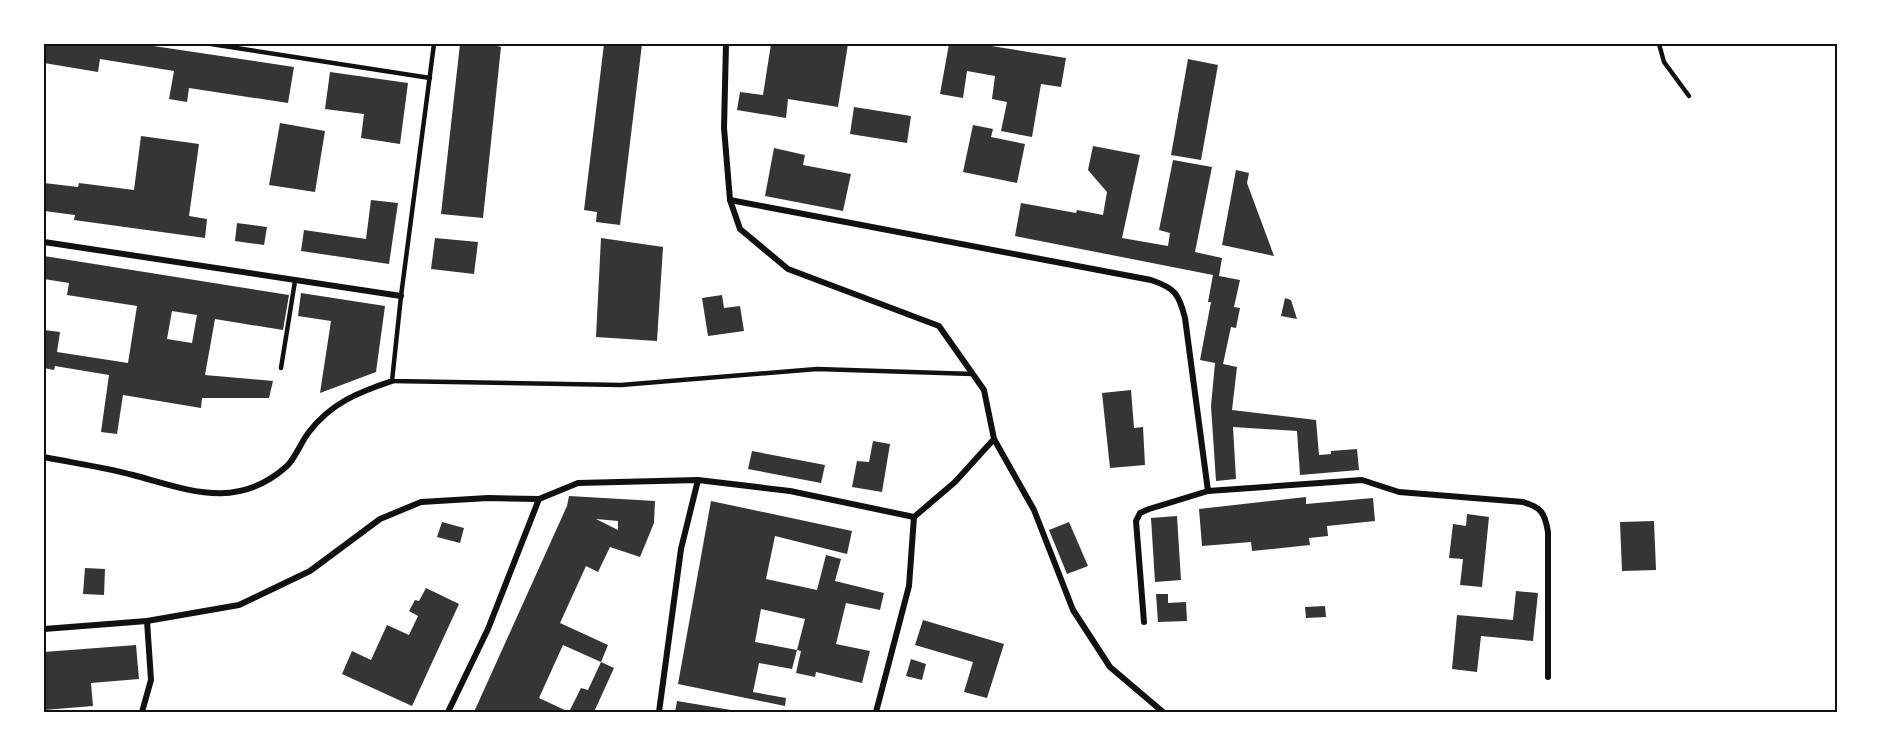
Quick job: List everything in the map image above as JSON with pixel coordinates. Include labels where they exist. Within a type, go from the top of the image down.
[{"type":"street","points":[[726,44],[724,128],[730,200],[740,229],[788,269],[939,326],[984,390],[994,439],[1034,510],[1073,610],[1110,667],[1163,712]]},
{"type":"street","points":[[730,200],[1151,280],[1168,286],[1180,298],[1185,318],[1208,491]]},
{"type":"street","points":[[44,242],[401,296]]},
{"type":"street","points":[[44,457],[132,475],[180,489],[224,495],[257,488],[288,465],[309,432],[329,408],[359,392],[393,381]]},
{"type":"street","points":[[876,712],[909,586],[914,517],[955,482],[994,439]]},
{"type":"street","points":[[44,629],[147,621],[239,605],[310,571],[380,519],[421,502],[539,498],[578,483],[698,480],[790,491],[914,517]]},
{"type":"street","points":[[658,712],[681,549],[698,480]]},
{"type":"street","points":[[1144,622],[1136,521],[1140,513],[1208,491],[1362,480],[1399,492],[1523,502],[1538,506],[1545,516],[1548,532],[1548,677]]},
{"type":"street","points":[[448,712],[488,629],[539,498]]},
{"type":"street","points":[[142,712],[151,680],[147,621]]},
{"type":"lane","points":[[211,44],[430,78]]},
{"type":"lane","points":[[434,44],[401,296],[393,381],[621,385],[817,369],[972,374]]},
{"type":"lane","points":[[1659,44],[1664,62],[1689,96]]},
{"type":"lane","points":[[281,368],[295,280]]},
{"type":"building","points":[[44,44],[140,44],[294,67],[288,103],[189,88],[187,102],[169,99],[174,71],[100,59],[98,72],[44,63]]},
{"type":"building","points":[[460,44],[497,44],[501,47],[483,218],[441,214]]},
{"type":"building","points":[[604,44],[642,44],[620,225],[596,222],[597,212],[584,210]]},
{"type":"building","points":[[771,44],[848,44],[838,107],[788,99],[786,118],[737,110],[740,92],[763,95]]},
{"type":"building","points":[[949,44],[979,44],[1066,58],[1061,87],[1041,84],[1032,137],[1001,131],[1007,102],[992,99],[995,76],[967,71],[963,98],[940,94]]},
{"type":"building","points":[[1188,59],[1218,65],[1201,160],[1171,155]]},
{"type":"building","points":[[330,72],[408,83],[400,144],[361,138],[364,114],[325,109]]},
{"type":"building","points":[[854,107],[911,116],[907,143],[850,134]]},
{"type":"building","points":[[280,123],[325,131],[315,192],[269,185]]},
{"type":"building","points":[[973,125],[993,129],[991,137],[1025,144],[1017,183],[963,172]]},
{"type":"building","points":[[141,136],[199,144],[189,216],[207,219],[205,238],[74,220],[75,215],[44,211],[44,183],[78,187],[79,183],[134,190]]},
{"type":"building","points":[[1093,146],[1140,155],[1122,238],[1168,246],[1170,233],[1159,230],[1173,160],[1212,167],[1195,252],[1222,258],[1219,276],[1240,280],[1234,307],[1240,308],[1236,328],[1231,327],[1223,364],[1237,367],[1232,410],[1316,420],[1319,455],[1331,454],[1331,451],[1357,449],[1359,470],[1300,475],[1297,431],[1233,427],[1236,479],[1216,481],[1211,406],[1215,363],[1200,360],[1211,302],[1208,302],[1213,275],[1015,236],[1021,203],[1076,213],[1077,210],[1103,215],[1107,192],[1088,170]]},
{"type":"building","points":[[774,148],[805,155],[803,165],[851,174],[843,211],[765,196]]},
{"type":"building","points":[[1236,170],[1249,173],[1247,183],[1274,256],[1222,245]]},
{"type":"building","points":[[371,200],[398,203],[389,264],[301,251],[304,230],[366,239]]},
{"type":"building","points":[[237,223],[267,227],[264,245],[235,241]]},
{"type":"building","points":[[435,238],[478,242],[474,274],[431,269]]},
{"type":"building","points":[[601,238],[663,247],[657,341],[596,337]]},
{"type":"building","points":[[44,256],[289,295],[283,330],[215,319],[205,375],[273,381],[269,398],[202,398],[201,408],[123,395],[117,434],[101,432],[109,375],[55,366],[54,370],[44,368],[44,330],[60,332],[57,352],[128,363],[137,306],[67,295],[69,283],[44,279]],"holes":[[[172,311],[197,315],[192,343],[167,339]]]},
{"type":"building","points":[[301,293],[385,306],[376,372],[320,393],[331,321],[298,316]]},
{"type":"building","points":[[722,295],[724,308],[740,306],[744,331],[708,336],[702,298]]},
{"type":"building","points":[[1285,298],[1291,300],[1297,319],[1281,316]]},
{"type":"building","points":[[1131,390],[1134,428],[1143,427],[1145,465],[1110,468],[1102,393]]},
{"type":"building","points":[[873,441],[890,444],[882,492],[852,487],[857,461],[869,462]]},
{"type":"building","points":[[752,451],[825,465],[821,483],[748,469]]},
{"type":"building","points":[[569,496],[655,501],[654,523],[640,557],[610,547],[598,572],[586,566],[560,623],[608,645],[601,662],[563,645],[539,698],[569,712],[474,712],[567,506]],"holes":[[[596,519],[618,521],[618,530]]]},
{"type":"building","points":[[1306,497],[1306,504],[1373,498],[1375,521],[1327,526],[1328,536],[1309,538],[1310,545],[1252,551],[1251,542],[1202,546],[1199,509]]},
{"type":"building","points":[[711,501],[852,531],[847,554],[775,536],[766,579],[817,590],[826,555],[841,559],[835,581],[884,593],[880,610],[846,603],[836,644],[870,651],[862,683],[816,672],[815,677],[796,673],[801,651],[797,650],[792,669],[759,663],[753,692],[786,698],[785,706],[678,684]],"holes":[[[761,609],[805,619],[797,650],[755,642]]]},
{"type":"building","points":[[1467,514],[1489,517],[1482,587],[1460,585],[1463,559],[1449,558],[1453,524],[1466,526]]},
{"type":"building","points":[[1177,516],[1181,580],[1155,582],[1151,518]]},
{"type":"building","points":[[1654,521],[1656,570],[1622,571],[1620,522]]},
{"type":"building","points":[[442,522],[464,528],[460,543],[437,537]]},
{"type":"building","points":[[1069,522],[1088,566],[1067,574],[1049,530]]},
{"type":"building","points":[[85,568],[105,569],[104,595],[83,594]]},
{"type":"building","points":[[426,588],[459,604],[412,706],[342,674],[352,651],[371,660],[387,625],[409,635],[418,616],[409,611],[415,600],[419,601]]},
{"type":"building","points":[[1516,591],[1538,593],[1533,641],[1481,636],[1477,672],[1452,669],[1457,615],[1513,620]]},
{"type":"building","points":[[1156,594],[1168,594],[1168,603],[1186,602],[1187,621],[1158,622]]},
{"type":"building","points":[[1325,606],[1326,617],[1306,618],[1305,607]]},
{"type":"building","points":[[923,620],[1004,644],[987,698],[964,692],[973,662],[915,645]]},
{"type":"building","points":[[136,645],[139,679],[91,683],[93,706],[44,710],[44,652]]},
{"type":"building","points":[[911,659],[926,664],[922,680],[906,676]]},
{"type":"building","points":[[601,662],[614,668],[594,712],[569,712],[581,688],[588,690]]},
{"type":"building","points":[[677,701],[737,711],[737,712],[675,712]]}]
